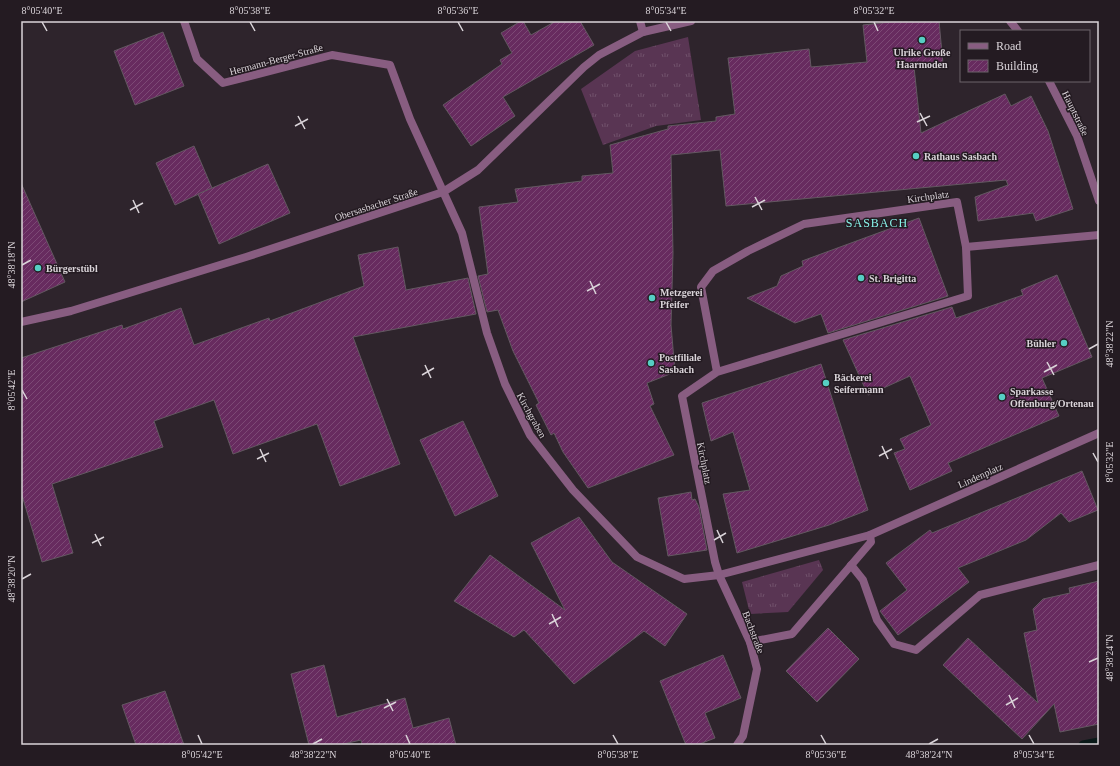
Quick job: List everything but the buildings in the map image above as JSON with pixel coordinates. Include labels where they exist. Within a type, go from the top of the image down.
[{"type":"street","name":"Hermann-Berger-Straße","points":[[184,21],[197,58],[223,83],[332,55],[390,65],[410,119],[444,192]]},
{"type":"street","points":[[640,21],[643,32]]},
{"type":"street","name":"Obersasbacher Straße","points":[[21,322],[71,311],[246,257],[444,192],[478,170],[584,67],[599,55],[643,32],[692,21]]},
{"type":"street","points":[[1010,21],[1017,30]]},
{"type":"street","name":"Hauptstraße","points":[[1050,82],[1077,136],[1099,201]]},
{"type":"street","name":"Kirchgraben","points":[[444,192],[462,233],[487,333],[505,384],[530,435],[572,490],[637,557],[684,579],[719,575]]},
{"type":"street","name":"Kirchplatz","points":[[717,372],[702,287],[713,271],[748,251],[804,224],[957,202],[966,247],[968,296],[717,372],[682,396],[719,575]]},
{"type":"street","points":[[966,247],[1099,235]]},
{"type":"street","name":"Lindenplatz","points":[[719,575],[870,535],[1099,433]]},
{"type":"street","points":[[750,642],[792,634],[871,542],[870,535]]},
{"type":"street","points":[[851,565],[864,580],[877,620],[894,644],[916,650],[980,595],[1099,565]]},
{"type":"street","name":"Bachstraße","points":[[719,575],[750,642],[757,669],[743,736],[737,745]]},
{"type":"green space","points":[[688,37],[701,120],[656,126],[603,145],[581,89],[635,51]]},
{"type":"green space","points":[[819,560],[823,570],[788,612],[750,614],[742,582]]},
{"type":"waterway","name":"SASBACH","points":[[1083,745],[1099,742]]},
{"type":"place","name":"Ulrike Große Haarmoden","points":[[922,40]]},
{"type":"place","name":"Rathaus Sasbach","points":[[916,156]]},
{"type":"place","name":"Bürgerstübl","points":[[38,268]]},
{"type":"place","name":"St. Brigitta","points":[[861,278]]},
{"type":"place","name":"Metzgerei Pfeifer","points":[[652,298]]},
{"type":"place","name":"Bühler","points":[[1064,343]]},
{"type":"place","name":"Postfiliale Sasbach","points":[[651,363]]},
{"type":"place","name":"Bäckerei Seifermann","points":[[826,383]]},
{"type":"place","name":"Sparkasse Offenburg/Ortenau","points":[[1002,397]]},
{"type":"district","name":"SASBACH","points":[[877,223]]}]
